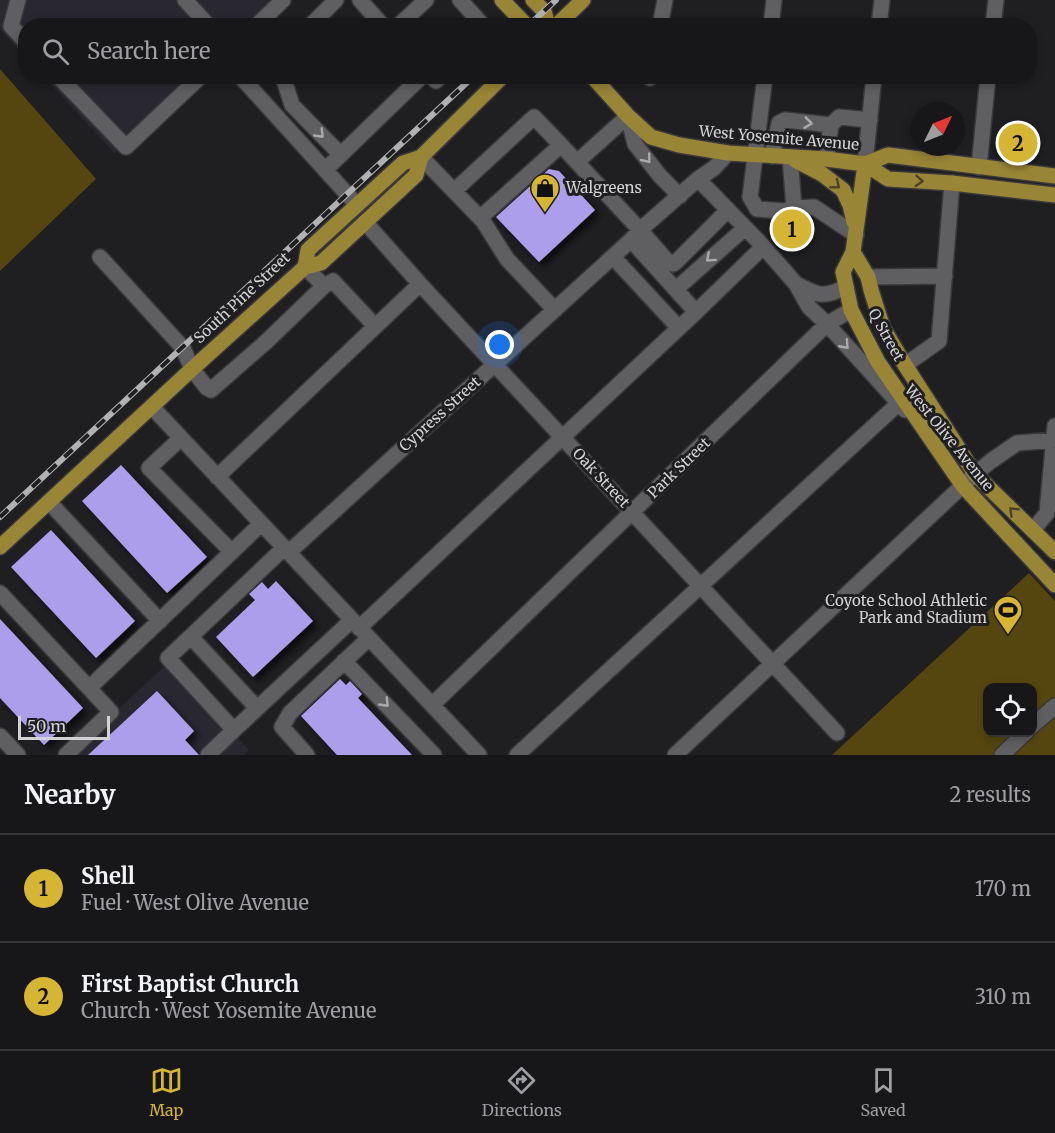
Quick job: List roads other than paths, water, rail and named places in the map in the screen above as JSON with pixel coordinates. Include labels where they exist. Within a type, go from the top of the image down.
[{"type":"main road","points":[[502,0],[519,18]]},
{"type":"main road","points":[[533,0],[544,11],[546,18]]},
{"type":"main road","points":[[564,18],[583,0]]},
{"type":"main road","name":"South Pine Street","points":[[0,547],[192,369],[307,267],[308,250],[403,163],[417,158],[495,84]]},
{"type":"main road","points":[[599,84],[628,116]]},
{"type":"main road","name":"West Yosemite Avenue","points":[[628,116],[651,136],[679,146],[728,153],[826,159],[865,164],[888,179],[952,183],[1055,195]]},
{"type":"main road","name":"West Yosemite Avenue","points":[[865,164],[888,155],[1055,176]]},
{"type":"main road","points":[[790,157],[822,174],[843,190],[850,205],[856,233]]},
{"type":"main road","points":[[307,267],[321,263],[416,175],[417,158]]},
{"type":"main road","name":"Q Street","points":[[865,164],[853,252],[843,272],[851,310],[878,362],[923,429]]},
{"type":"main road","name":"Q Street","points":[[853,252],[868,277],[883,328]]},
{"type":"main road","points":[[851,310],[862,314],[897,365],[905,365]]},
{"type":"main road","name":"West Olive Avenue","points":[[883,328],[975,474],[1055,552]]},
{"type":"main road","name":"West Olive Avenue","points":[[923,429],[963,486],[1055,585]]},
{"type":"street","points":[[18,0],[11,26],[18,33]]},
{"type":"street","points":[[185,0],[202,18]]},
{"type":"street","points":[[264,18],[283,0]]},
{"type":"street","points":[[318,18],[336,0]]},
{"type":"street","points":[[360,0],[376,18]]},
{"type":"street","points":[[407,18],[426,0]]},
{"type":"street","points":[[460,0],[476,18]]},
{"type":"street","points":[[662,18],[665,0]]},
{"type":"street","points":[[772,18],[774,0]]},
{"type":"street","points":[[880,18],[882,0]]},
{"type":"street","points":[[994,18],[996,0]]},
{"type":"street","points":[[66,84],[126,147],[193,84]]},
{"type":"street","points":[[252,84],[281,122],[357,205]]},
{"type":"street","points":[[285,84],[292,105],[341,155]]},
{"type":"street","points":[[325,170],[414,84]]},
{"type":"street","points":[[764,84],[750,197],[753,203],[757,209],[784,210],[814,207],[856,233]]},
{"type":"street","points":[[865,164],[873,84]]},
{"type":"street","points":[[979,167],[987,84]]},
{"type":"street","points":[[281,122],[295,108]]},
{"type":"street","points":[[577,162],[628,116],[634,144],[680,196]]},
{"type":"street","points":[[454,191],[534,117],[577,162],[696,312]]},
{"type":"street","points":[[826,159],[831,125],[839,117],[870,120]]},
{"type":"street","points":[[772,156],[779,123],[786,120],[831,125]]},
{"type":"street","points":[[480,218],[561,145]]},
{"type":"street","name":"Cypress Street","points":[[234,730],[168,658],[728,153]]},
{"type":"street","points":[[790,157],[794,208]]},
{"type":"street","points":[[417,158],[480,218],[507,259],[555,310]]},
{"type":"street","name":"West Olive Avenue","points":[[698,179],[796,284],[808,308],[827,324],[923,429]]},
{"type":"street","points":[[905,365],[939,341],[952,183]]},
{"type":"street","points":[[636,235],[673,264],[728,210]]},
{"type":"street","name":"Oak Street","points":[[365,222],[837,734]]},
{"type":"street","points":[[676,289],[745,228]]},
{"type":"street","points":[[208,755],[257,708],[360,628],[763,247]]},
{"type":"street","points":[[100,257],[183,348],[192,369],[207,388],[212,390],[324,286],[333,281],[375,326]]},
{"type":"street","points":[[613,257],[679,328]]},
{"type":"street","points":[[307,267],[324,286]]},
{"type":"street","points":[[868,277],[945,276]]},
{"type":"street","points":[[218,477],[420,284]]},
{"type":"street","name":"West Olive Avenue","points":[[796,284],[821,295],[830,295],[846,287]]},
{"type":"street","name":"Park Street","points":[[432,705],[827,324],[851,310]]},
{"type":"street","points":[[518,755],[898,403]]},
{"type":"street","points":[[152,407],[479,755]]},
{"type":"street","points":[[675,755],[975,474],[1017,443],[1054,435],[1047,513],[1033,530]]},
{"type":"street","points":[[181,438],[149,468],[232,552]]},
{"type":"street","points":[[49,502],[160,621]]},
{"type":"street","points":[[89,688],[261,524]]},
{"type":"street","points":[[0,593],[111,712],[66,755]]},
{"type":"street","points":[[306,755],[282,727],[290,713],[344,661],[360,628]]},
{"type":"street","points":[[191,637],[257,708]]},
{"type":"street","points":[[344,661],[434,755]]},
{"type":"street","points":[[1037,721],[1055,705]]},
{"type":"street","points":[[0,736],[18,755]]},
{"type":"street","points":[[1002,755],[1021,737]]},
{"type":"railway","points":[[537,18],[556,0]]},
{"type":"railway","points":[[0,517],[465,84]]},
{"type":"place","name":"First Baptist Church","points":[[1018,143]]},
{"type":"place","name":"Walgreens","points":[[545,214]]},
{"type":"place","name":"Shell","points":[[792,229]]},
{"type":"place","name":"Coyote School Athletic Park and Stadium","points":[[1008,636]]}]
